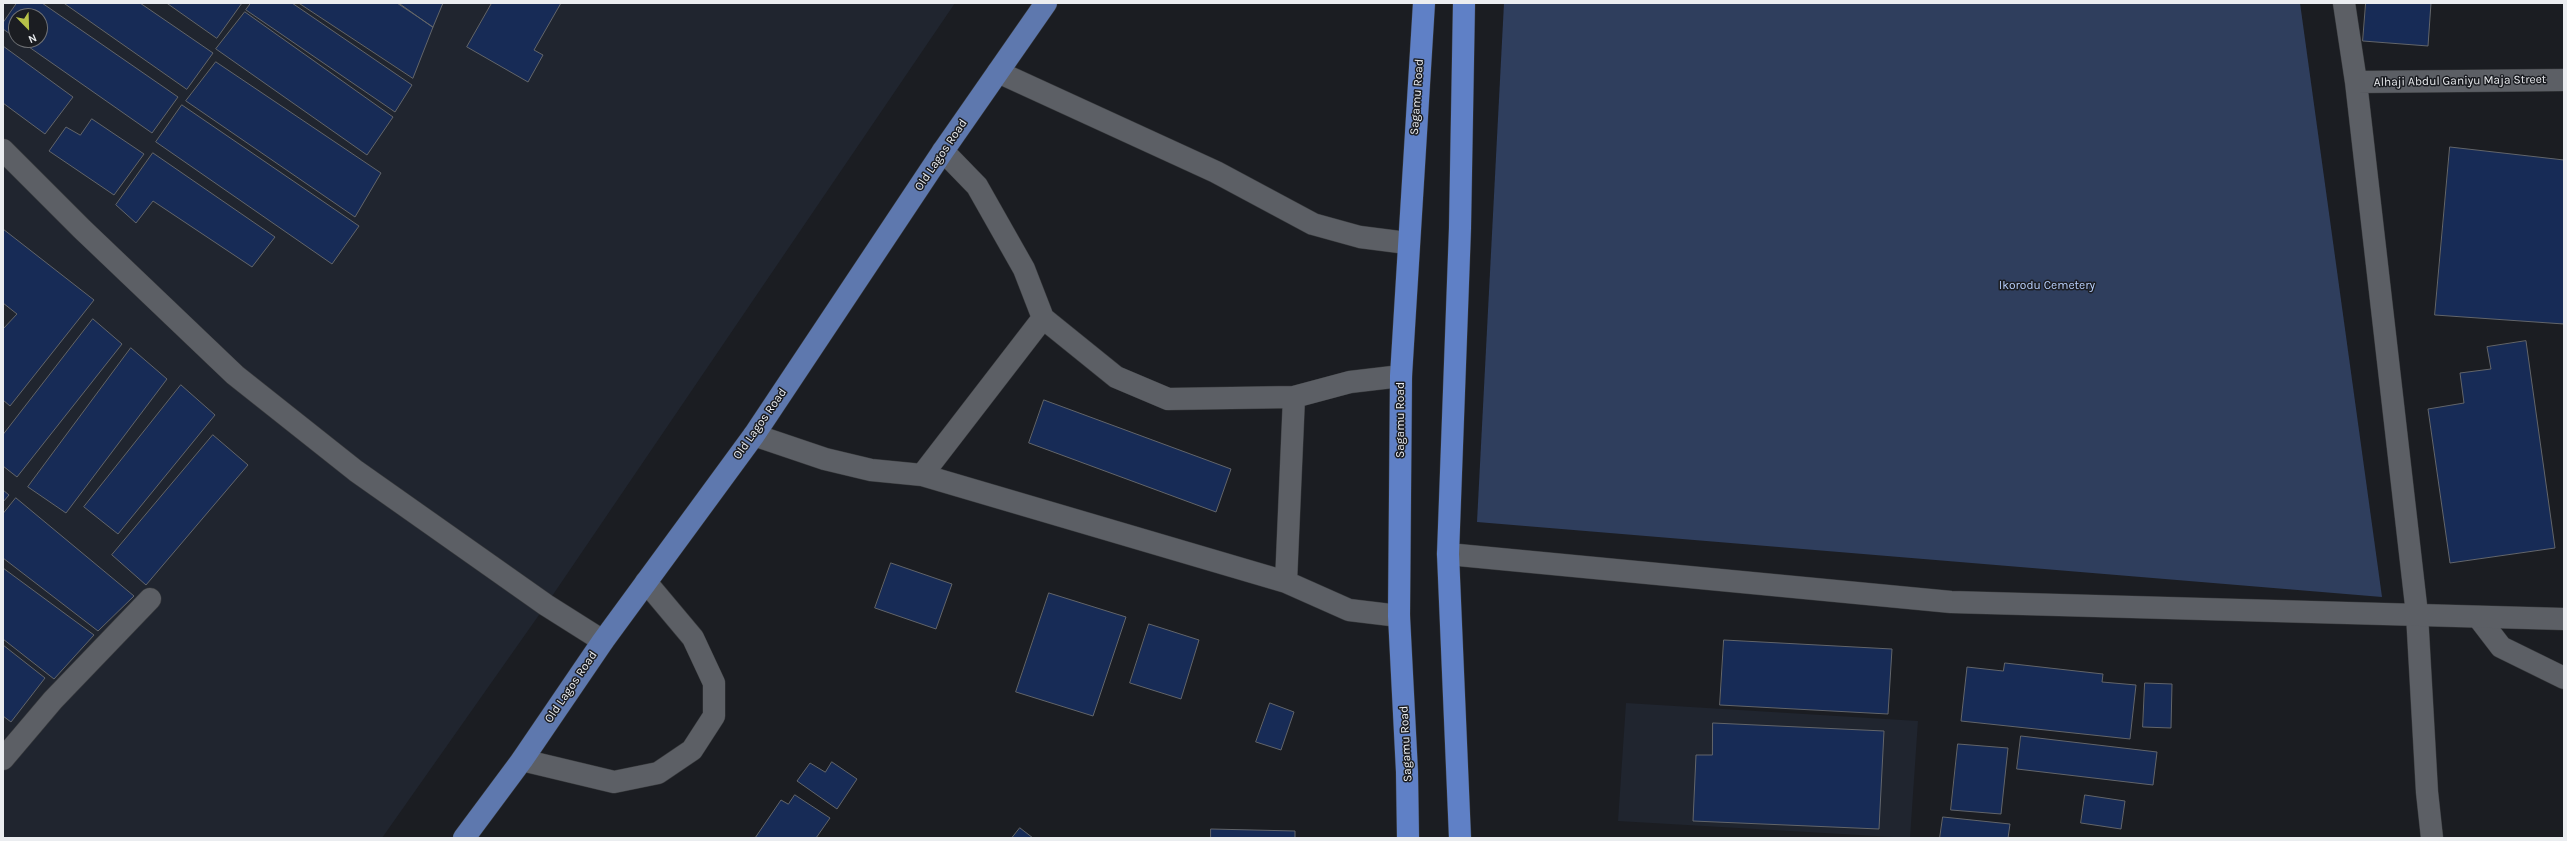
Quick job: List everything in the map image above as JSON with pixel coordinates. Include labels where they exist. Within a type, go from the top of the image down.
[{"type":"highway","name":"Sagamu Road","points":[[1408,838],[1407,772],[1399,616],[1401,376],[1407,243],[1424,3]]},
{"type":"highway","points":[[1460,838],[1448,554],[1460,236],[1464,3]]},
{"type":"main road","name":"Old Lagos Road","points":[[464,838],[522,760],[603,641],[754,435],[943,151],[1046,3]]},
{"type":"street","points":[[2344,3],[2356,82],[2418,614],[2427,792],[2432,838]]},
{"type":"street","points":[[998,72],[1216,172],[1313,224],[1360,237],[1407,243]]},
{"type":"street","name":"Alhaji Abdul Ganiyu Maja Street","points":[[2356,82],[2564,80]]},
{"type":"street","points":[[3,150],[82,229],[235,375],[356,471],[546,605],[603,641]]},
{"type":"street","points":[[943,151],[977,186],[1024,268],[1043,318],[1116,377],[1168,399],[1294,397],[1350,382],[1401,376]]},
{"type":"street","points":[[922,475],[1043,318]]},
{"type":"street","points":[[1286,582],[1294,397]]},
{"type":"street","points":[[754,435],[825,459],[864,468],[922,475],[1286,582],[1349,610],[1399,616]]},
{"type":"street","points":[[1448,554],[1951,602],[2564,619]]},
{"type":"street","points":[[522,760],[614,782],[658,774],[692,750],[714,716],[714,682],[693,638],[646,582]]},
{"type":"street","points":[[3,758],[53,700],[150,599]]},
{"type":"street","points":[[2478,616],[2501,647],[2564,678]]},
{"type":"shaded area","points":[[3,3],[955,3],[546,605],[382,838],[3,838]]},
{"type":"shaded area","points":[[1626,703],[1918,721],[1910,838],[1618,821]]},
{"type":"green space","name":"Ikorodu Cemetery","points":[[1504,3],[2300,3],[2382,597],[1477,522]]},
{"type":"building","points":[[17,3],[42,3],[178,97],[152,133],[30,48],[48,48],[48,8],[14,8]]},
{"type":"building","points":[[64,3],[140,3],[213,53],[187,89]]},
{"type":"building","points":[[167,3],[242,3],[217,38]]},
{"type":"building","points":[[251,3],[292,3],[412,85],[395,112],[246,10]]},
{"type":"building","points":[[299,3],[397,3],[433,27],[413,78]]},
{"type":"building","points":[[399,3],[443,3],[433,27]]},
{"type":"building","points":[[492,3],[561,3],[534,50],[543,55],[528,82],[467,47]]},
{"type":"building","points":[[2366,3],[2431,3],[2428,46],[2363,41]]},
{"type":"building","points":[[245,12],[393,117],[367,155],[216,49]]},
{"type":"building","points":[[8,16],[8,32],[3,29],[3,23]]},
{"type":"building","points":[[3,46],[73,97],[45,134],[3,103]]},
{"type":"building","points":[[216,62],[381,173],[355,217],[186,101]]},
{"type":"building","points":[[182,105],[359,226],[332,264],[156,142]]},
{"type":"building","points":[[92,119],[144,154],[114,195],[49,151],[66,127],[80,135]]},
{"type":"building","points":[[2450,147],[2564,160],[2564,324],[2435,315]]},
{"type":"building","points":[[153,153],[275,237],[252,267],[153,201],[136,223],[116,205]]},
{"type":"building","points":[[3,229],[94,300],[10,406],[3,400],[3,329],[17,314],[3,303]]},
{"type":"building","points":[[93,319],[122,344],[17,477],[3,466],[3,435]]},
{"type":"building","points":[[2526,341],[2555,548],[2450,563],[2428,409],[2464,403],[2460,373],[2491,369],[2487,347]]},
{"type":"building","points":[[131,348],[167,379],[66,513],[28,487]]},
{"type":"building","points":[[181,385],[215,415],[118,534],[84,507]]},
{"type":"building","points":[[1044,400],[1231,469],[1216,512],[1029,443]]},
{"type":"building","points":[[213,435],[248,465],[146,585],[112,555]]},
{"type":"building","points":[[3,490],[9,495],[3,502]]},
{"type":"building","points":[[16,498],[134,596],[98,631],[3,558],[3,514]]},
{"type":"building","points":[[891,563],[952,584],[936,629],[875,608]]},
{"type":"building","points":[[3,568],[94,635],[54,679],[3,639]]},
{"type":"building","points":[[1049,593],[1126,617],[1093,716],[1016,692]]},
{"type":"building","points":[[1149,624],[1199,640],[1181,699],[1130,683]]},
{"type":"building","points":[[1724,640],[1892,649],[1888,714],[1720,705]]},
{"type":"building","points":[[3,645],[45,678],[11,722],[3,716]]},
{"type":"building","points":[[2005,663],[2103,674],[2102,682],[2136,685],[2130,739],[1961,721],[1967,667],[2003,671]]},
{"type":"building","points":[[2145,683],[2172,684],[2171,728],[2143,727]]},
{"type":"building","points":[[1270,703],[1294,712],[1281,750],[1256,742]]},
{"type":"building","points":[[1713,723],[1884,731],[1879,829],[1693,821],[1696,755],[1712,755]]},
{"type":"building","points":[[2021,736],[2157,752],[2153,785],[2017,769]]},
{"type":"building","points":[[1958,744],[2008,748],[2001,814],[1951,810]]},
{"type":"building","points":[[832,762],[857,779],[837,809],[797,781],[810,763],[825,772]]},
{"type":"building","points":[[795,795],[830,818],[816,838],[755,838],[781,800],[788,804]]},
{"type":"building","points":[[2085,795],[2125,801],[2121,829],[2081,823]]},
{"type":"building","points":[[1943,817],[2010,824],[2008,838],[1940,838]]},
{"type":"building","points":[[1020,828],[1033,838],[1012,838]]},
{"type":"building","points":[[1211,829],[1295,831],[1295,838],[1211,838]]}]
